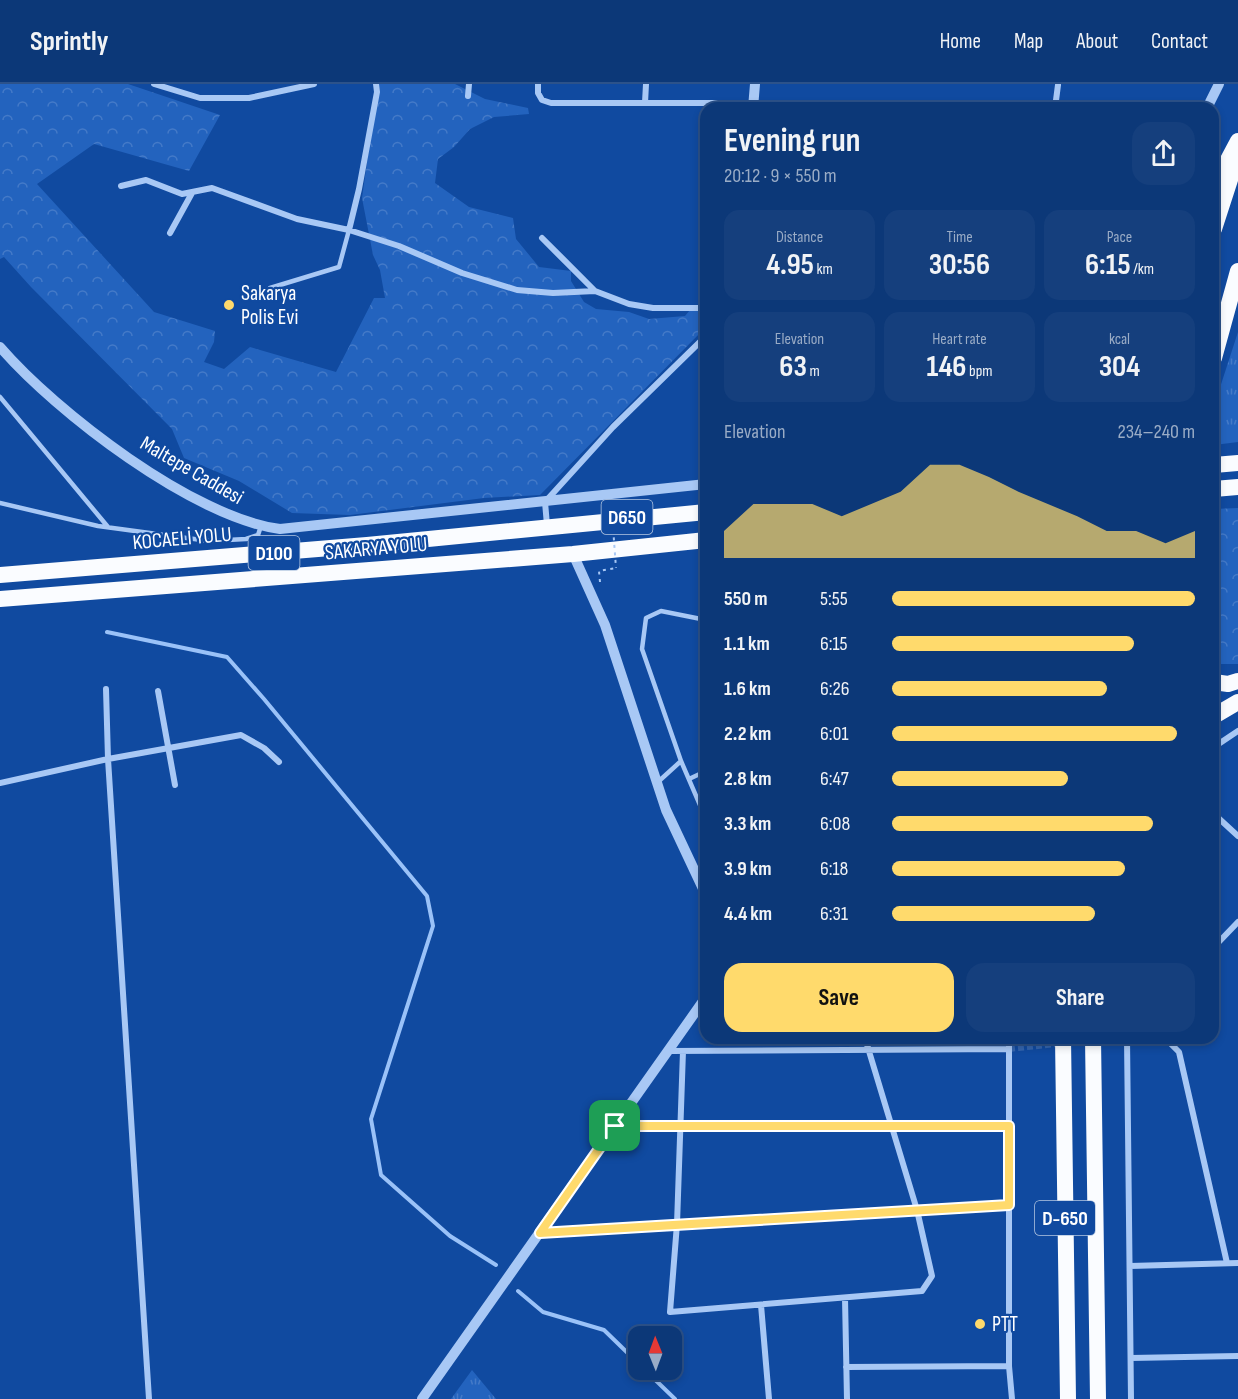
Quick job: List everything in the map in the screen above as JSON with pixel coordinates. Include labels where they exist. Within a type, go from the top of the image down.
[{"type":"highway","points":[[1219,177],[1238,141]]},
{"type":"highway","points":[[1219,214],[1238,155]]},
{"type":"highway","points":[[1219,340],[1238,271]]},
{"type":"highway","points":[[1219,360],[1238,307]]},
{"type":"highway","points":[[1219,465],[1238,463]]},
{"type":"highway","points":[[1219,489],[1238,487]]},
{"type":"highway","points":[[1219,496],[1238,497]]},
{"type":"highway","name":"D650","points":[[547,527],[700,508]]},
{"type":"highway","name":"D100","points":[[547,527],[700,513]]},
{"type":"highway","name":"KOCAELİ YOLU","points":[[0,575],[367,545],[547,527]]},
{"type":"highway","name":"D100","points":[[648,545],[700,541]]},
{"type":"highway","name":"D650","points":[[648,545],[700,550]]},
{"type":"highway","name":"SAKARYA YOLU","points":[[0,599],[573,554],[648,545]]},
{"type":"highway","points":[[1219,682],[1228,684],[1238,681]]},
{"type":"highway","points":[[1219,713],[1238,702]]},
{"type":"highway","name":"D-650","points":[[1063,1044],[1068,1399]]},
{"type":"highway","name":"D-650","points":[[1093,1044],[1098,1399]]},
{"type":"street","points":[[154,84],[200,98],[249,98],[314,84]]},
{"type":"street","points":[[349,230],[359,189],[376,84]]},
{"type":"street","points":[[468,96],[469,84]]},
{"type":"street","points":[[538,84],[538,93],[542,100],[551,103],[700,104]]},
{"type":"street","points":[[645,102],[646,84]]},
{"type":"street","points":[[753,102],[755,84]]},
{"type":"street","points":[[1210,102],[1219,84]]},
{"type":"street","points":[[1056,102],[1058,85]]},
{"type":"street","points":[[121,186],[146,180],[182,194],[212,188],[297,219],[349,230],[399,246],[462,273],[517,290],[553,293],[596,291]]},
{"type":"street","points":[[170,233],[192,193]]},
{"type":"street","points":[[542,238],[596,291],[629,304],[653,308],[700,308]]},
{"type":"street","points":[[547,527],[545,502],[613,427],[700,342]]},
{"type":"street","name":"Maltepe Caddesi","points":[[0,347],[59,404],[118,450],[167,483],[220,512],[261,526],[280,529],[700,485]]},
{"type":"street","points":[[573,554],[605,625],[666,810],[700,882]]},
{"type":"street","points":[[106,689],[108,759],[149,1399]]},
{"type":"street","points":[[158,692],[175,785]]},
{"type":"street","points":[[1219,744],[1238,731]]},
{"type":"street","points":[[0,783],[108,759],[241,735],[264,748],[279,762]]},
{"type":"street","points":[[1219,819],[1238,836]]},
{"type":"street","points":[[1219,942],[1238,922]]},
{"type":"street","points":[[422,1399],[700,1006]]},
{"type":"street","points":[[683,1051],[670,1312],[922,1291],[932,1276],[917,1210],[866,1044]]},
{"type":"street","points":[[1010,1044],[1009,1205],[1012,1399]]},
{"type":"street","points":[[1127,1044],[1131,1399]]},
{"type":"street","points":[[1171,1044],[1179,1052],[1227,1263]]},
{"type":"street","points":[[670,1051],[1010,1049]]},
{"type":"street","points":[[615,1126],[1009,1126]]},
{"type":"street","points":[[540,1233],[1009,1205]]},
{"type":"street","points":[[1130,1266],[1238,1263]]},
{"type":"street","points":[[845,1298],[847,1399]]},
{"type":"street","points":[[761,1305],[768,1399]]},
{"type":"street","points":[[1131,1358],[1238,1356]]},
{"type":"street","points":[[846,1367],[1010,1365]]},
{"type":"lane","points":[[270,288],[339,267],[349,230]]},
{"type":"lane","points":[[0,397],[108,527]]},
{"type":"lane","points":[[0,503],[108,527],[209,541],[246,539],[258,535],[261,526]]},
{"type":"lane","points":[[700,619],[661,611],[646,618],[642,649],[681,761],[700,805]]},
{"type":"lane","points":[[657,783],[681,761]]},
{"type":"lane","points":[[689,779],[700,774]]},
{"type":"path","points":[[600,585],[599,570],[616,568],[611,500]]},
{"type":"green space","points":[[0,84],[128,84],[220,115],[189,171],[94,144],[37,184],[154,312],[215,331],[214,342],[204,362],[224,369],[250,347],[336,372],[374,298],[385,298],[380,270],[373,255],[362,198],[378,84],[455,84],[485,99],[528,108],[529,114],[494,117],[470,129],[454,147],[438,159],[435,183],[469,207],[513,218],[516,239],[539,267],[571,271],[571,281],[584,302],[596,309],[629,312],[649,319],[685,316],[690,310],[700,310],[700,333],[540,495],[484,498],[350,515],[292,513],[239,481],[184,458],[172,429],[4,257],[0,259]]},
{"type":"green space","points":[[1238,332],[1238,442],[1219,444],[1219,391]]},
{"type":"green space","points":[[1238,508],[1238,664],[1219,664],[1219,509]]},
{"type":"green space","points":[[472,1370],[496,1399],[451,1399]]},
{"type":"waterway","points":[[107,632],[227,657],[427,896],[433,926],[371,1119],[381,1175],[450,1236],[496,1265]]},
{"type":"waterway","points":[[518,1291],[543,1312],[604,1330],[628,1353]]},
{"type":"waterway","points":[[655,1380],[675,1399]]},
{"type":"tunnel","points":[[1009,1049],[1057,1044]]},
{"type":"place","name":"Sakarya Polis Evi","points":[[229,305]]},
{"type":"place","name":"PTT","points":[[980,1324]]},
{"type":"route","points":[[615,1126],[1009,1126],[1009,1205],[540,1233],[615,1126]]}]
